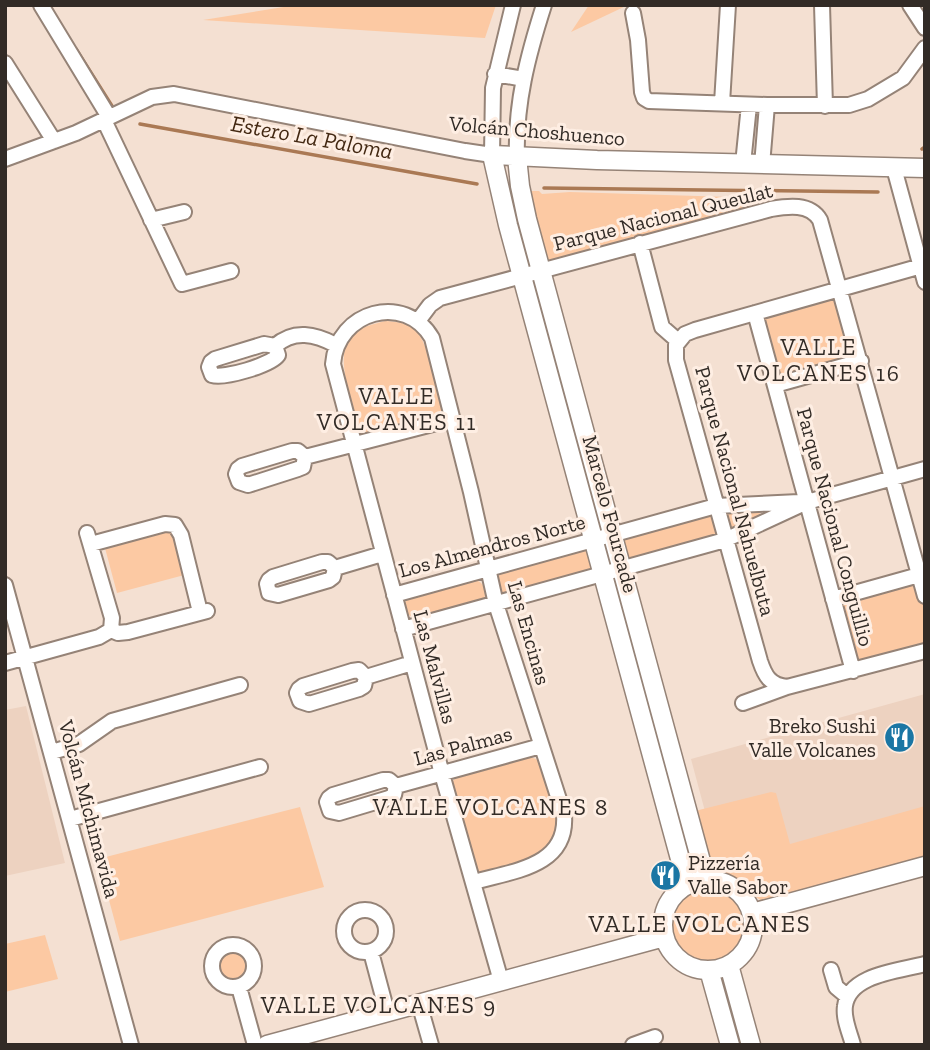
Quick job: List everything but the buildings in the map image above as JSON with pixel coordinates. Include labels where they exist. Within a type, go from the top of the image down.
[{"type":"street","points":[[41,5],[106,118],[182,284],[231,271]]},
{"type":"street","points":[[492,155],[490,119],[495,74],[513,5]]},
{"type":"street","points":[[517,156],[517,116],[544,5]]},
{"type":"street","points":[[722,103],[728,5]]},
{"type":"street","points":[[822,5],[825,106]]},
{"type":"street","points":[[909,5],[925,28]]},
{"type":"street","points":[[633,13],[644,97],[649,101],[849,105],[884,91],[903,78],[925,48]]},
{"type":"street","points":[[5,63],[54,141]]},
{"type":"street","points":[[495,74],[524,79]]},
{"type":"street","name":"Volcán Choshuenco","points":[[5,159],[76,133],[155,96],[181,94],[492,155],[925,168]]},
{"type":"street","points":[[743,164],[749,105]]},
{"type":"street","points":[[762,165],[767,105]]},
{"type":"street","name":"Marcelo Fourcade","points":[[492,155],[683,870],[685,886]]},
{"type":"street","name":"Marcelo Fourcade","points":[[517,156],[520,186],[541,270],[702,865],[709,879]]},
{"type":"street","points":[[894,168],[923,266],[925,282]]},
{"type":"street","name":"Parque Nacional Queulat","points":[[418,321],[436,299],[771,209],[807,208],[817,214],[820,220],[841,289],[925,596]]},
{"type":"street","points":[[151,220],[184,212]]},
{"type":"street","points":[[640,243],[662,327],[678,341]]},
{"type":"street","name":"Parque Nacional Nahuelbuta","points":[[787,687],[775,685],[764,672],[675,350],[678,341],[685,334],[695,330],[923,266]]},
{"type":"street","points":[[275,346],[285,339],[307,334],[316,335],[336,345],[344,330],[355,322],[372,316],[398,313],[418,321]]},
{"type":"street","name":"Parque Nacional Conguillio","points":[[755,313],[853,671]]},
{"type":"street","name":"Las Encinas","points":[[418,321],[432,338],[496,604],[564,815],[564,833],[561,842],[551,854],[535,864],[474,882]]},
{"type":"street","name":"Las Malvillas","points":[[336,345],[332,364],[442,774],[502,981]]},
{"type":"street","points":[[775,385],[861,361]]},
{"type":"street","points":[[305,457],[452,419]]},
{"type":"street","points":[[403,629],[726,540],[807,502],[925,469]]},
{"type":"street","name":"Los Almendros Norte","points":[[394,595],[716,506],[807,502]]},
{"type":"street","points":[[165,524],[175,525],[181,535],[204,611],[128,632],[118,633],[111,630],[112,618],[89,539],[165,524]]},
{"type":"street","points":[[335,568],[382,554]]},
{"type":"street","points":[[833,599],[919,575]]},
{"type":"street","name":"Volcán Michimavida","points":[[5,585],[131,1045]]},
{"type":"street","points":[[5,663],[99,637],[111,630]]},
{"type":"street","points":[[743,702],[787,687],[925,650]]},
{"type":"street","points":[[366,677],[412,663]]},
{"type":"street","points":[[52,752],[79,744],[112,721],[240,685]]},
{"type":"street","name":"Las Palmas","points":[[396,786],[541,746]]},
{"type":"street","points":[[70,819],[260,767]]},
{"type":"street","points":[[752,913],[925,866]]},
{"type":"street","points":[[709,879],[719,880],[744,896],[752,913],[753,933],[745,952],[729,965],[709,970],[681,961],[664,937],[663,917],[671,899],[685,886],[709,879]]},
{"type":"street","points":[[267,1045],[664,937]]},
{"type":"street","points":[[371,952],[387,1012]]},
{"type":"street","points":[[853,1045],[845,1016],[845,1005],[855,987],[870,979],[925,964]]},
{"type":"street","points":[[729,965],[751,1045]]},
{"type":"street","points":[[709,970],[730,1045]]},
{"type":"street","points":[[831,970],[836,987],[848,997]]},
{"type":"street","points":[[239,987],[255,1045]]},
{"type":"street","points":[[419,1003],[430,1045]]},
{"type":"street","points":[[633,1045],[655,1037]]},
{"type":"shaded area","points":[[296,5],[496,5],[485,38],[203,20]]},
{"type":"shaded area","points":[[589,5],[628,5],[571,32]]},
{"type":"shaded area","points":[[526,191],[539,191],[542,194],[570,192],[768,198],[769,204],[550,263],[543,258]]},
{"type":"shaded area","points":[[537,279],[604,526],[601,528],[598,528],[531,281]]},
{"type":"shaded area","points":[[838,295],[855,356],[778,381],[760,317]]},
{"type":"shaded area","points":[[385,321],[409,326],[421,337],[436,383],[443,416],[362,437],[346,382],[344,353],[347,341],[354,332]]},
{"type":"shaded area","points":[[758,511],[761,515],[730,529],[726,514]]},
{"type":"shaded area","points":[[708,516],[713,518],[717,531],[715,537],[629,560],[626,558],[621,544],[624,539]]},
{"type":"shaded area","points":[[175,529],[188,574],[117,593],[105,548]]},
{"type":"shaded area","points":[[587,549],[594,569],[505,595],[498,591],[495,579],[503,572]]},
{"type":"shaded area","points":[[613,578],[617,578],[697,868],[694,871],[690,870]]},
{"type":"shaded area","points":[[474,580],[484,587],[484,600],[417,619],[407,614],[403,605],[408,598]]},
{"type":"shaded area","points":[[916,580],[925,610],[925,644],[855,663],[838,601]]},
{"type":"shaded area","points":[[925,694],[925,848],[718,860],[691,759]]},
{"type":"shaded area","points":[[26,706],[65,863],[5,876],[5,710]]},
{"type":"shaded area","points":[[530,757],[542,764],[559,815],[557,838],[532,861],[479,874],[475,871],[450,785],[456,777]]},
{"type":"shaded area","points":[[776,793],[790,844],[925,806],[925,858],[762,901],[736,878],[713,871],[695,811]]},
{"type":"shaded area","points":[[300,807],[324,887],[120,941],[98,859]]},
{"type":"shaded area","points":[[715,889],[734,899],[742,911],[742,939],[734,951],[722,959],[701,961],[682,951],[674,939],[672,918],[682,899],[694,891]]},
{"type":"shaded area","points":[[45,935],[58,979],[5,992],[5,944]]},
{"type":"shaded area","points":[[233,949],[245,954],[250,966],[245,978],[233,983],[221,978],[216,966],[221,954]]},
{"type":"waterway","name":"Estero La Paloma","points":[[76,49],[112,106]]},
{"type":"waterway","name":"Estero La Paloma","points":[[140,124],[477,184]]},
{"type":"waterway","name":"Estero La Paloma","points":[[544,188],[878,192]]},
{"type":"place","name":"Breko Sushi Valle Volcanes","points":[[899,738]]},
{"type":"place","name":"Pizzería Valle Sabor","points":[[665,875]]},
{"type":"district","name":"VALLE VOLCANES 16","points":[[819,360]]},
{"type":"district","name":"VALLE VOLCANES 11","points":[[397,409]]},
{"type":"district","name":"VALLE VOLCANES 8","points":[[491,807]]},
{"type":"district","name":"VALLE VOLCANES","points":[[700,924]]},
{"type":"district","name":"VALLE VOLCANES 9","points":[[379,1005]]}]
